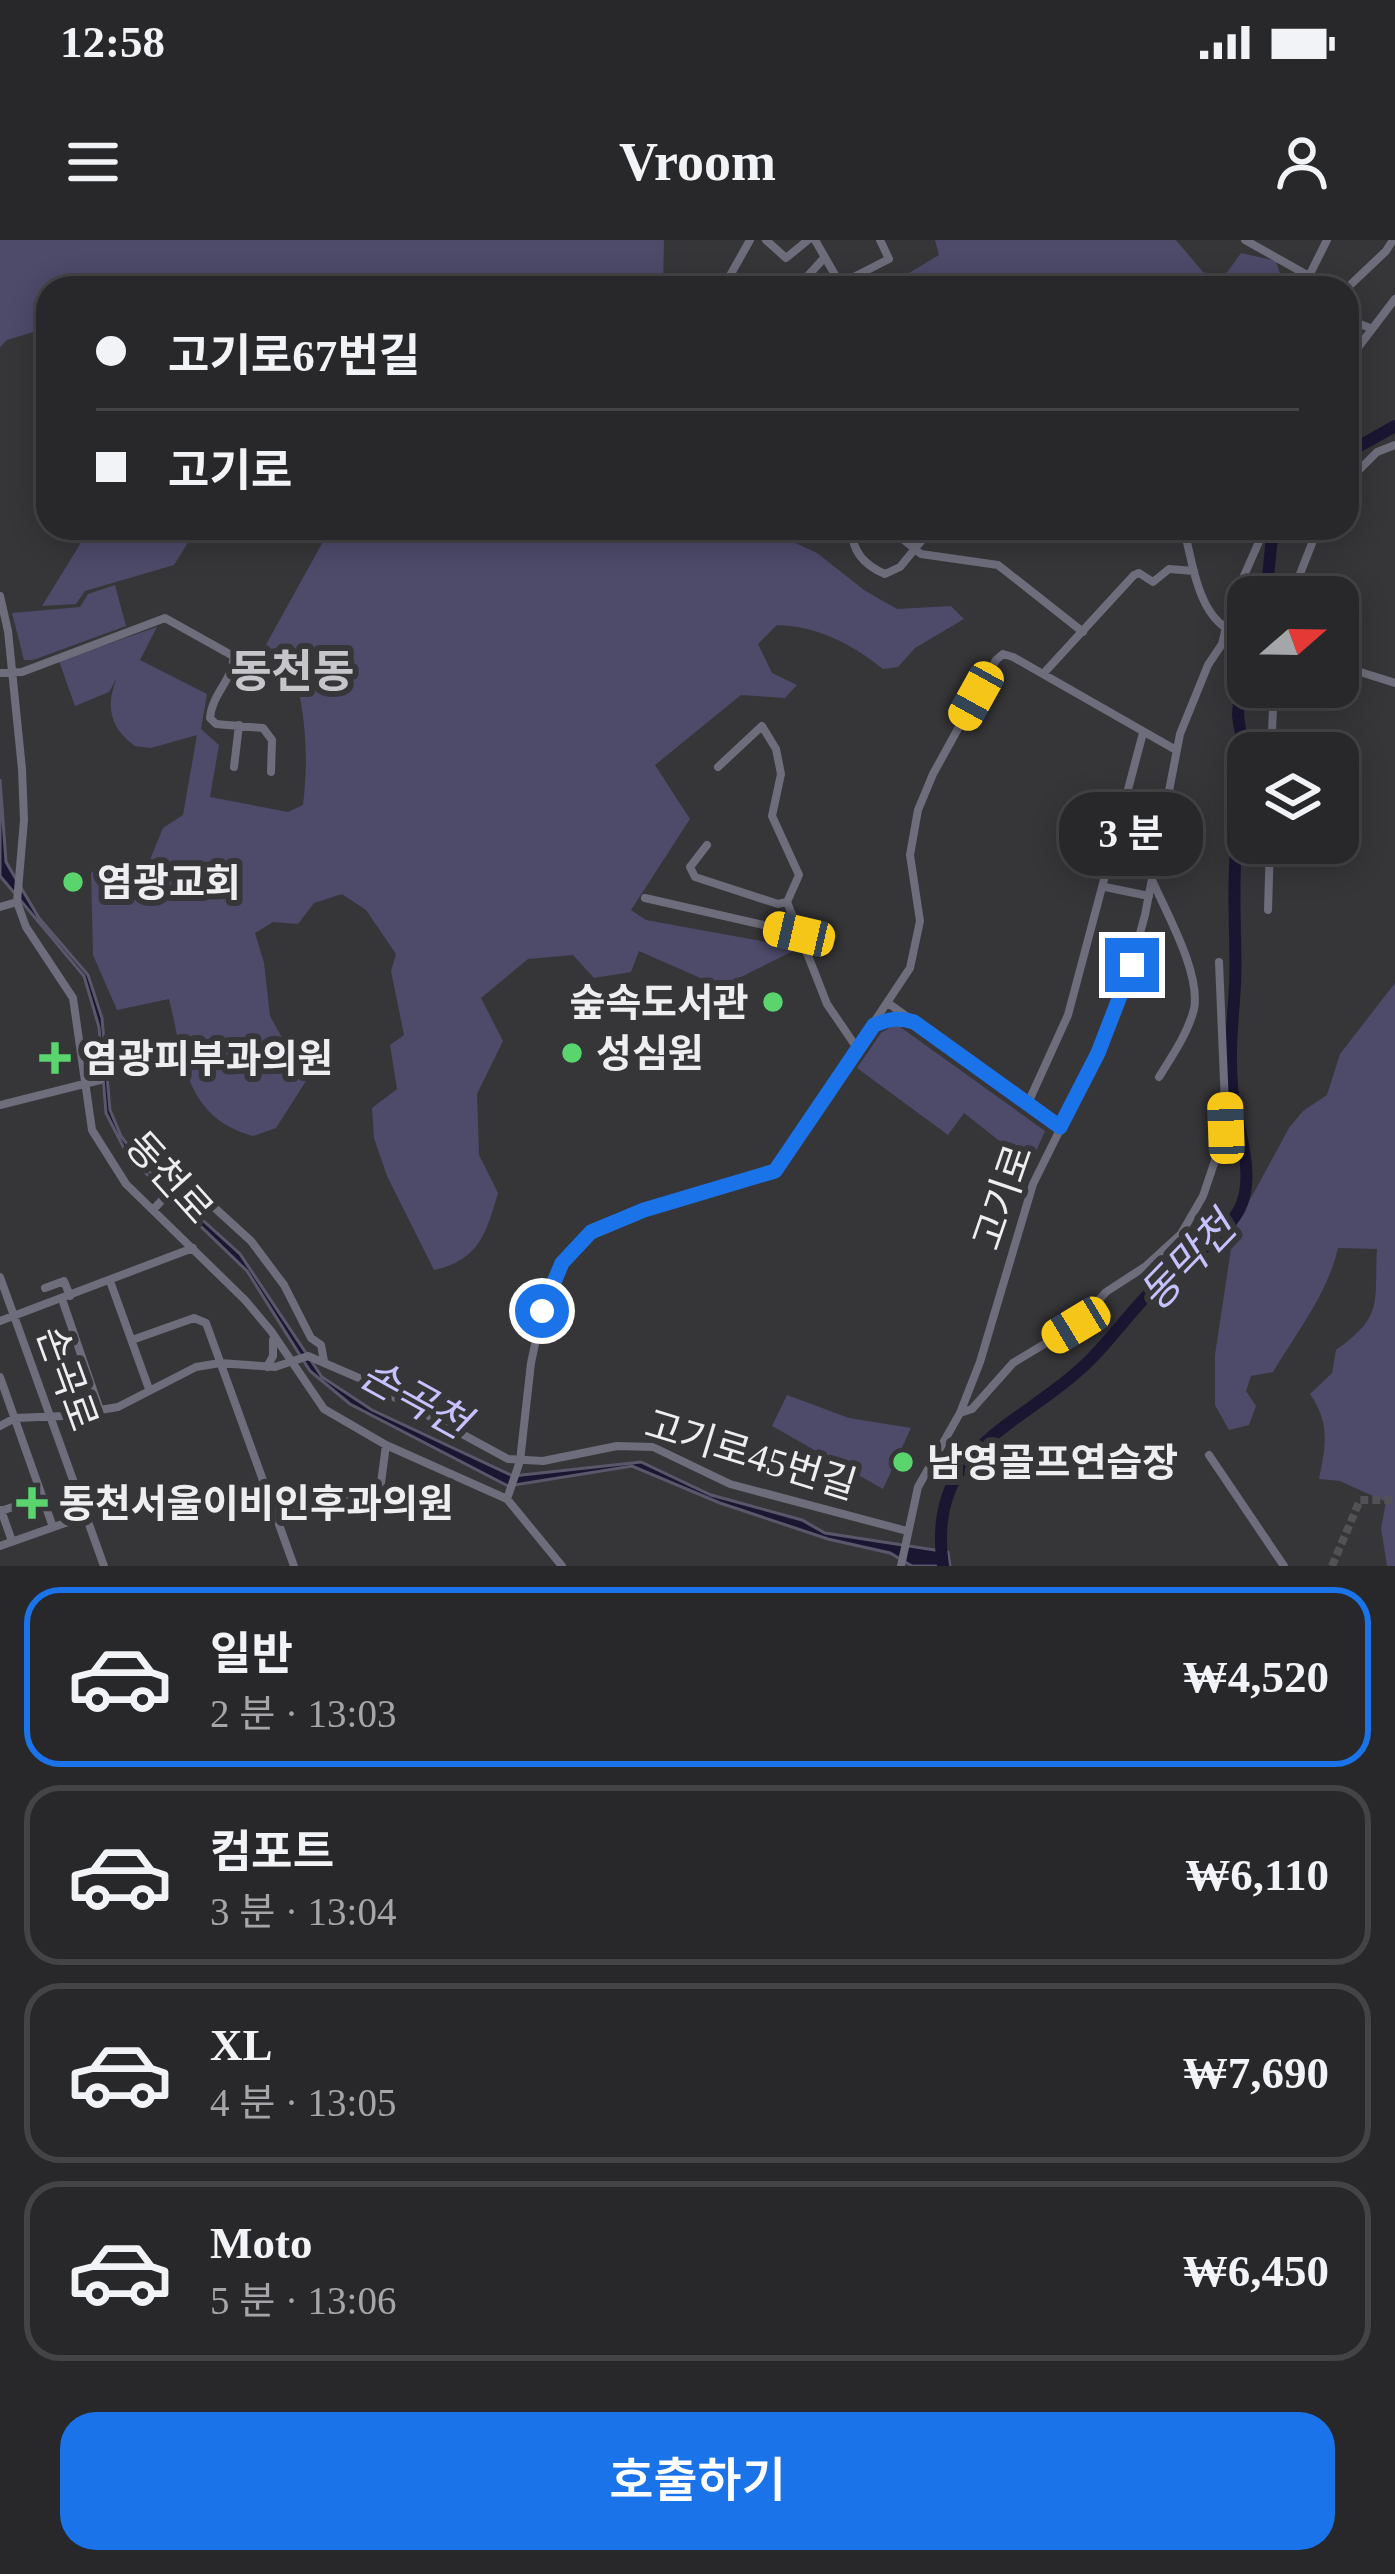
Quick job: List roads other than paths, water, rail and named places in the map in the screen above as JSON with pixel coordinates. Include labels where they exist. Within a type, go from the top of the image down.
[{"type":"street","points":[[729,276],[750,240]]},
{"type":"street","points":[[766,240],[786,258],[811,240],[836,276]]},
{"type":"street","points":[[860,276],[889,260],[880,240]]},
{"type":"street","points":[[1245,240],[1309,276],[1327,240]]},
{"type":"street","points":[[1359,277],[1393,240]]},
{"type":"street","points":[[808,276],[824,258]]},
{"type":"street","points":[[1359,344],[1395,299]]},
{"type":"street","points":[[1359,324],[1370,328]]},
{"type":"street","points":[[1359,470],[1377,452],[1395,445]]},
{"type":"street","points":[[854,540],[856,553],[885,574],[895,571],[922,540]]},
{"type":"street","points":[[904,540],[936,558],[998,565],[1084,632]]},
{"type":"street","points":[[1184,540],[1207,610],[1227,631]]},
{"type":"street","name":"고기로","points":[[901,1566],[918,1487],[961,1413],[992,1328],[1033,1184],[1120,999],[1149,896],[1176,750],[1208,665],[1222,644],[1259,540]]},
{"type":"street","points":[[1299,576],[1313,540]]},
{"type":"street","points":[[1043,674],[1134,574],[1153,581],[1169,569],[1194,571]]},
{"type":"street","name":"동천로","points":[[0,596],[13,674],[24,820],[17,902],[26,927],[73,998],[92,1130],[126,1184],[271,1331],[324,1409],[386,1445],[508,1496],[562,1566]]},
{"type":"street","points":[[0,673],[13,674],[165,618],[233,656],[233,669],[213,698],[210,718],[216,724],[259,726],[269,734],[271,772]]},
{"type":"street","points":[[508,1496],[520,1461],[542,1311],[568,1252],[591,1232],[624,1216],[775,1171],[910,968],[918,938],[910,855],[918,810],[996,660],[1004,654],[1176,750]]},
{"type":"street","points":[[1359,671],[1395,682]]},
{"type":"street","points":[[234,767],[239,725]]},
{"type":"street","points":[[718,767],[762,727],[776,748],[782,779],[772,816],[799,875],[787,902],[832,1015],[857,1048]]},
{"type":"street","points":[[1028,1102],[1068,1015],[1143,732]]},
{"type":"street","points":[[706,845],[690,867],[695,877],[778,904],[787,902]]},
{"type":"street","points":[[1268,910],[1269,864]]},
{"type":"street","points":[[1152,881],[1179,942],[1195,1006],[1159,1077]]},
{"type":"street","points":[[1105,887],[1149,896]]},
{"type":"street","points":[[644,898],[799,934]]},
{"type":"street","points":[[0,907],[17,902]]},
{"type":"street","points":[[961,1413],[972,1409],[1013,1363],[1076,1325],[1106,1292],[1146,1266],[1181,1234],[1203,1196],[1226,1128],[1219,962]]},
{"type":"street","points":[[888,1003],[1060,1127]]},
{"type":"street","points":[[874,1025],[896,1018],[914,1022]]},
{"type":"street","points":[[0,1105],[100,1080]]},
{"type":"street","points":[[153,1210],[182,1178],[251,1241],[273,1270],[311,1338],[322,1345],[320,1360]]},
{"type":"street","points":[[0,1321],[193,1248]]},
{"type":"street","name":"손곡로","points":[[0,1277],[104,1566]]},
{"type":"street","points":[[45,1288],[64,1281],[100,1410]]},
{"type":"street","points":[[110,1281],[149,1389]]},
{"type":"street","points":[[132,1340],[194,1318],[206,1324],[294,1566]]},
{"type":"street","points":[[267,1367],[274,1347],[271,1331]]},
{"type":"street","points":[[0,1426],[15,1418],[100,1410],[133,1401],[177,1374],[220,1363],[267,1367],[290,1360],[320,1360],[508,1459],[520,1461]]},
{"type":"street","points":[[0,1377],[53,1527]]},
{"type":"street","name":"고기로45번길","points":[[520,1461],[630,1444],[653,1447],[730,1484],[907,1531]]},
{"type":"street","points":[[277,1520],[381,1483],[386,1445]]},
{"type":"street","points":[[1209,1455],[1284,1566]]},
{"type":"street","points":[[12,1541],[0,1510],[43,1497]]},
{"type":"street","points":[[0,1546],[86,1516]]},
{"type":"waterway","name":"동막천","points":[[1359,446],[1395,426]]},
{"type":"waterway","name":"동막천","points":[[1268,576],[1272,540]]},
{"type":"waterway","name":"동막천","points":[[1238,708],[1241,732]]},
{"type":"waterway","name":"동막천","points":[[943,1566],[941,1525],[949,1492],[964,1466],[984,1443],[1091,1359],[1155,1287],[1215,1239],[1239,1210],[1246,1181],[1231,1072],[1236,864]]},
{"type":"tunnel","points":[[1332,1566],[1360,1500],[1395,1500]]},
{"type":"place","name":"염광교회","points":[[73,882]]},
{"type":"place","name":"숲속도서관","points":[[773,1002]]},
{"type":"place","name":"성심원","points":[[572,1053]]},
{"type":"place","name":"염광피부과의원","points":[[55,1058]]},
{"type":"place","name":"남영골프연습장","points":[[903,1462]]},
{"type":"place","name":"동천서울이비인후과의원","points":[[32,1503]]},
{"type":"district","name":"동천동","points":[[292,671]]},
{"type":"water label","name":"손곡천","points":[[415,1398]]}]
